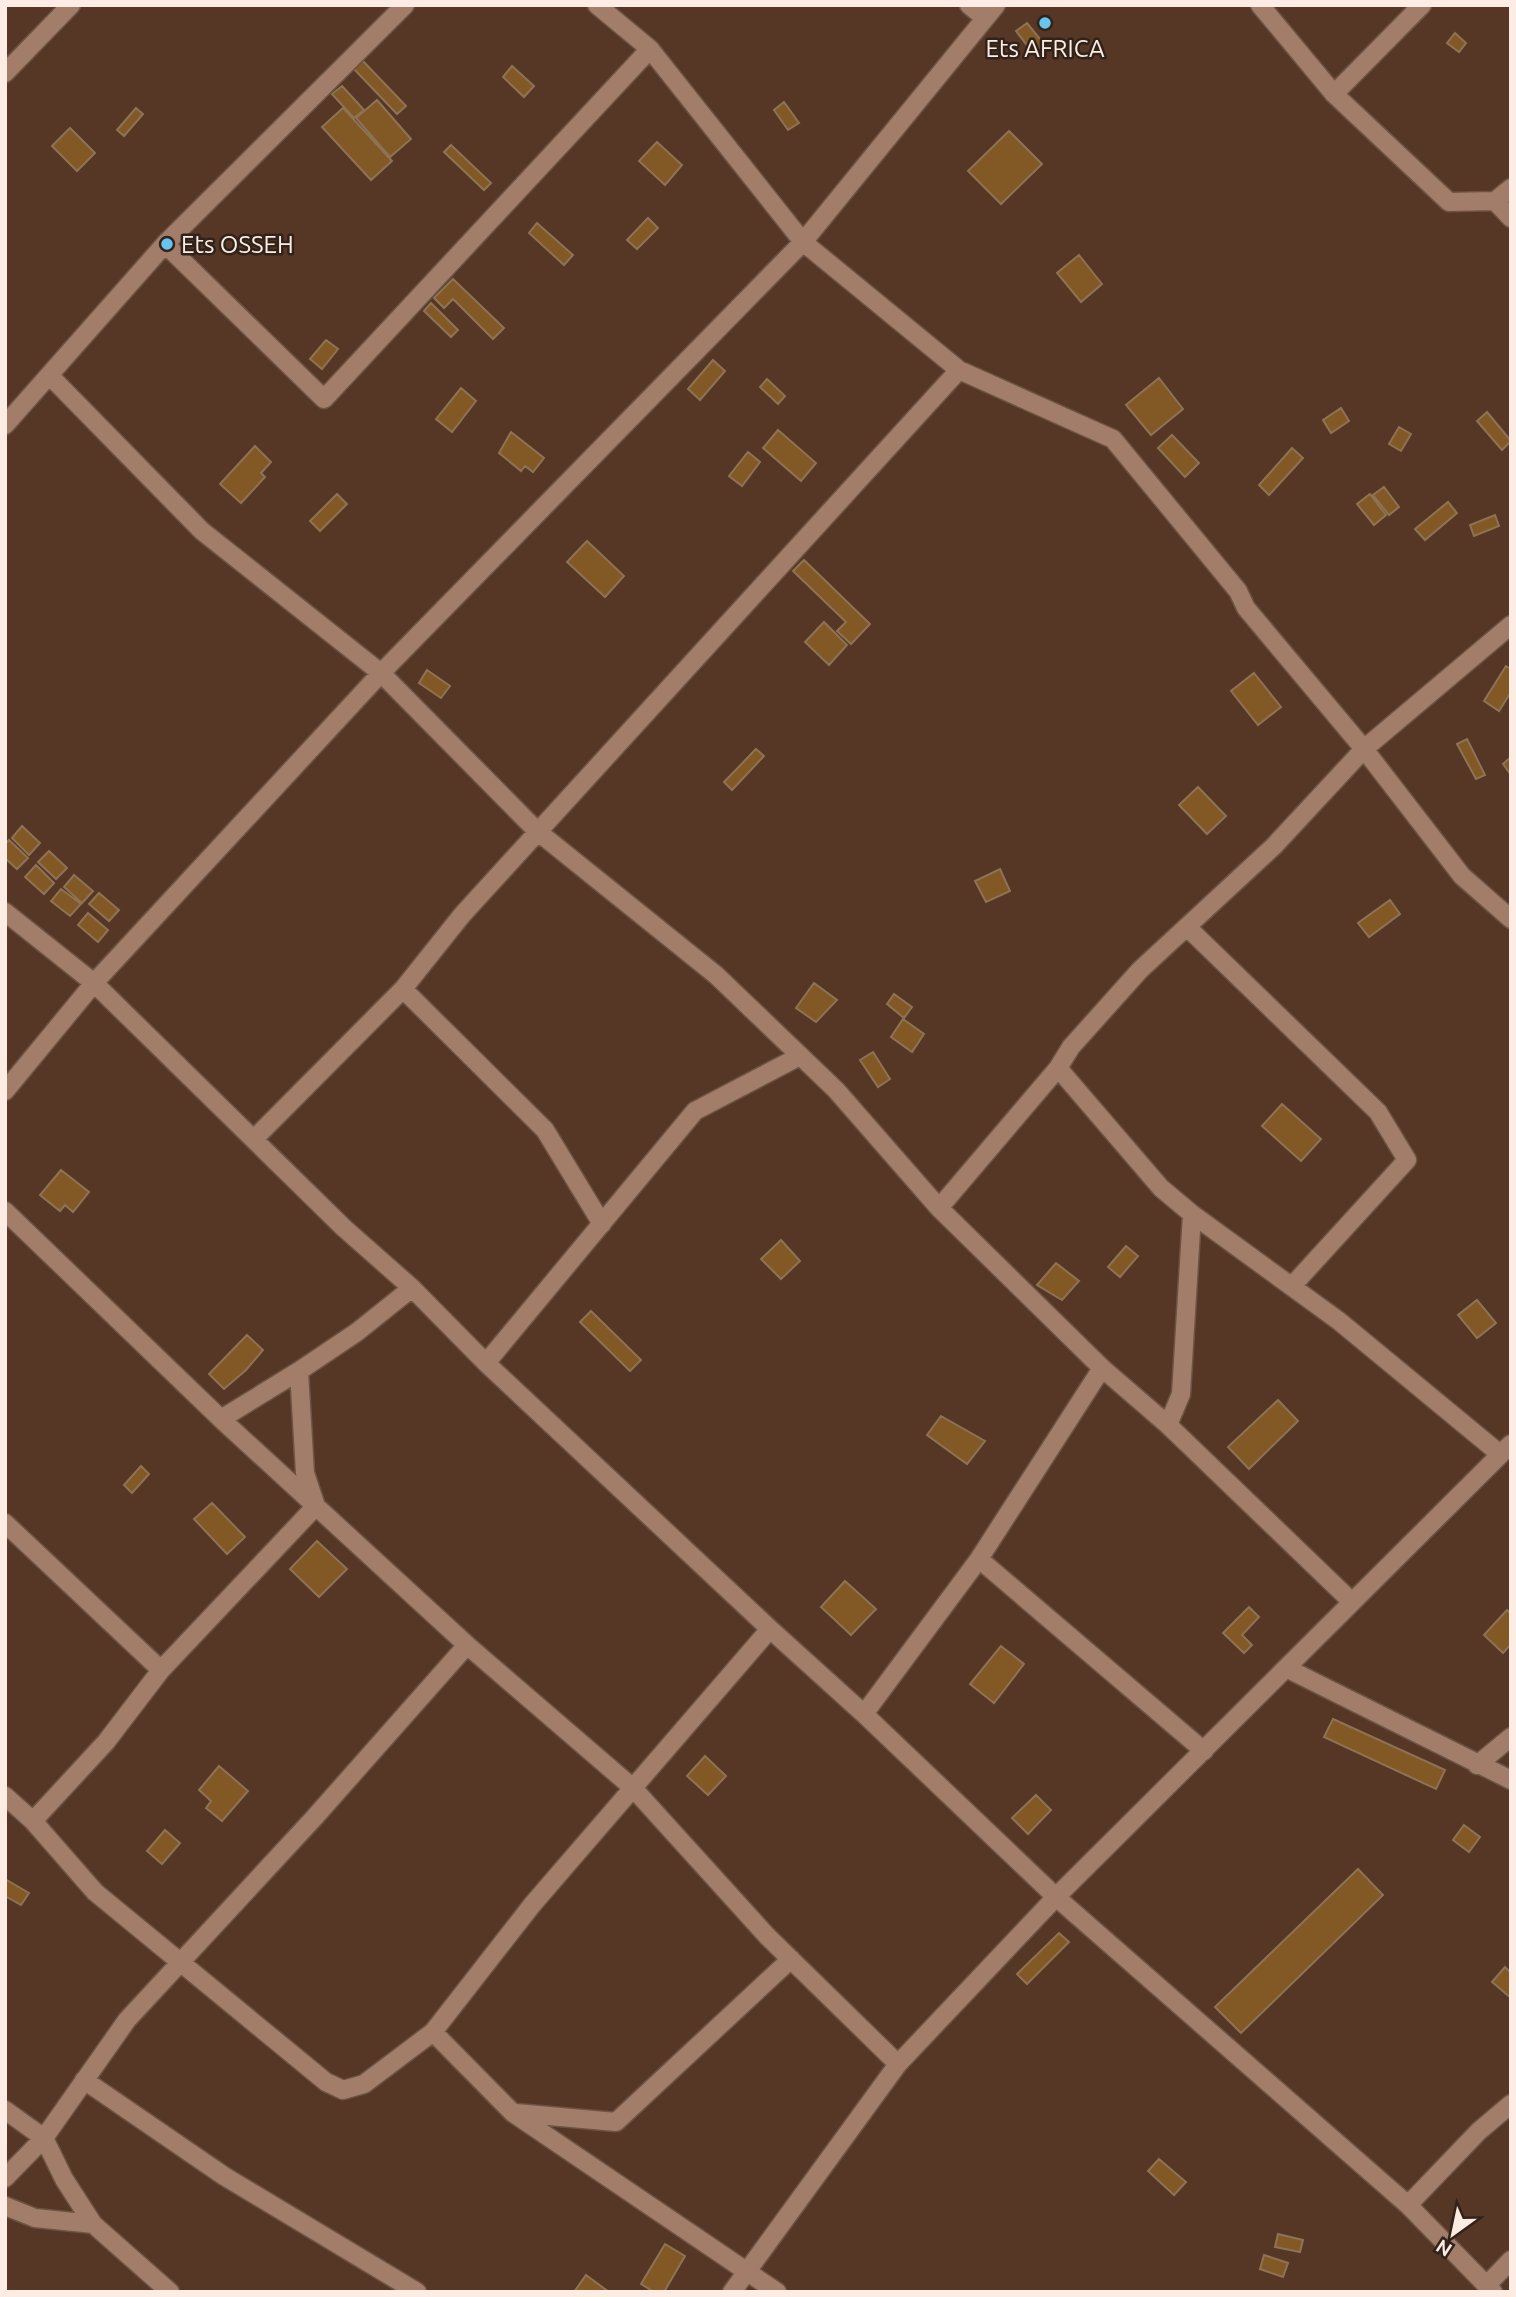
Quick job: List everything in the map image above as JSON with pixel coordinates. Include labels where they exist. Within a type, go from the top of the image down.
[{"type":"street","points":[[5,72],[71,5]]},
{"type":"street","points":[[5,425],[51,377],[165,244],[405,5]]},
{"type":"street","points":[[597,5],[650,50],[803,242],[959,370],[1113,439],[1238,591],[1246,608],[1364,749],[1462,877],[1511,919]]},
{"type":"street","points":[[5,1091],[94,983],[381,673],[803,242],[991,12],[969,5]]},
{"type":"street","points":[[1260,5],[1334,94],[1449,202],[1495,201],[1511,188]]},
{"type":"street","points":[[1334,94],[1422,5]]},
{"type":"street","points":[[165,244],[324,399],[650,50]]},
{"type":"street","points":[[1495,201],[1511,218]]},
{"type":"street","points":[[255,1138],[404,989],[462,915],[537,831],[959,370]]},
{"type":"street","points":[[51,377],[202,531],[381,673],[537,831],[716,975],[836,1090],[939,1209],[1102,1368],[1168,1425],[1351,1601]]},
{"type":"street","points":[[939,1209],[1058,1068],[1071,1047],[1140,970],[1274,846],[1364,749],[1511,625]]},
{"type":"street","points":[[5,912],[94,983],[344,1228],[412,1288],[486,1363],[864,1714],[1056,1897],[1408,2205],[1490,2288],[1511,2260]]},
{"type":"street","points":[[1188,928],[1378,1112],[1407,1160],[1292,1286]]},
{"type":"street","points":[[404,989],[545,1130],[602,1224]]},
{"type":"street","points":[[486,1363],[695,1111],[800,1056]]},
{"type":"street","points":[[732,2292],[745,2270],[898,2064],[1056,1897],[1505,1449],[1161,1188],[1058,1068]]},
{"type":"street","points":[[5,1211],[221,1419],[467,1645],[632,1788],[791,1959],[898,2064]]},
{"type":"street","points":[[1168,1425],[1181,1394],[1192,1214]]},
{"type":"street","points":[[221,1419],[357,1332],[412,1288]]},
{"type":"street","points":[[864,1714],[979,1559],[1102,1368]]},
{"type":"street","points":[[299,1371],[304,1473],[316,1506]]},
{"type":"street","points":[[33,1821],[106,1742],[161,1670],[316,1506]]},
{"type":"street","points":[[5,1523],[161,1670]]},
{"type":"street","points":[[979,1559],[1204,1751]]},
{"type":"street","points":[[5,1796],[33,1821],[95,1892],[183,1961],[327,2082],[343,2090],[364,2084],[433,2032],[532,1905],[770,1629]]},
{"type":"street","points":[[5,2178],[44,2138],[127,2020],[467,1645]]},
{"type":"street","points":[[1286,1668],[1511,1780]]},
{"type":"street","points":[[1477,1765],[1511,1737]]},
{"type":"street","points":[[513,2113],[616,2122],[791,1959]]},
{"type":"street","points":[[433,2032],[513,2113],[777,2292]]},
{"type":"street","points":[[84,2080],[224,2176],[417,2292]]},
{"type":"street","points":[[1408,2205],[1479,2131],[1511,2104]]},
{"type":"street","points":[[5,2110],[44,2138],[64,2179],[93,2224],[170,2292]]},
{"type":"street","points":[[5,2206],[35,2218],[93,2224]]},
{"type":"building","points":[[1027,23],[1044,44],[1033,53],[1016,31]]},
{"type":"building","points":[[1455,33],[1466,43],[1459,52],[1447,43]]},
{"type":"building","points":[[362,60],[406,106],[397,114],[353,68]]},
{"type":"building","points":[[512,66],[534,86],[524,97],[503,77]]},
{"type":"building","points":[[342,86],[364,110],[354,118],[332,94]]},
{"type":"building","points":[[377,100],[411,139],[390,157],[356,118]]},
{"type":"building","points":[[784,102],[799,123],[788,130],[774,110]]},
{"type":"building","points":[[136,108],[143,114],[124,136],[117,130]]},
{"type":"building","points":[[343,108],[392,161],[371,180],[322,127]]},
{"type":"building","points":[[70,128],[95,153],[77,171],[52,146]]},
{"type":"building","points":[[1009,131],[1042,164],[1001,204],[968,171]]},
{"type":"building","points":[[657,142],[682,165],[665,185],[639,161]]},
{"type":"building","points":[[451,145],[491,183],[484,190],[444,152]]},
{"type":"building","points":[[648,218],[658,228],[637,249],[627,240]]},
{"type":"building","points":[[537,223],[573,255],[564,265],[529,233]]},
{"type":"building","points":[[1079,255],[1102,284],[1081,302],[1057,273]]},
{"type":"building","points":[[453,279],[504,328],[493,339],[453,299],[444,308],[434,298]]},
{"type":"building","points":[[431,303],[458,330],[451,337],[424,311]]},
{"type":"building","points":[[326,340],[338,349],[322,369],[310,359]]},
{"type":"building","points":[[713,360],[725,371],[700,400],[688,389]]},
{"type":"building","points":[[1159,378],[1183,409],[1151,435],[1126,405]]},
{"type":"building","points":[[767,379],[785,396],[778,404],[760,387]]},
{"type":"building","points":[[461,388],[476,401],[452,432],[436,419]]},
{"type":"building","points":[[1341,408],[1349,421],[1331,433],[1323,420]]},
{"type":"building","points":[[1487,412],[1511,441],[1502,450],[1477,421]]},
{"type":"building","points":[[1399,427],[1411,434],[1401,451],[1389,444]]},
{"type":"building","points":[[778,430],[816,463],[801,481],[763,448]]},
{"type":"building","points":[[511,432],[544,458],[533,472],[525,466],[521,471],[499,453]]},
{"type":"building","points":[[1172,435],[1199,463],[1185,477],[1158,448]]},
{"type":"building","points":[[255,446],[271,462],[261,473],[265,477],[241,503],[220,484]]},
{"type":"building","points":[[1292,448],[1303,458],[1269,495],[1259,485]]},
{"type":"building","points":[[748,452],[760,462],[742,486],[729,476]]},
{"type":"building","points":[[1384,487],[1399,507],[1389,515],[1373,495]]},
{"type":"building","points":[[337,494],[347,504],[320,531],[310,521]]},
{"type":"building","points":[[1370,494],[1386,515],[1374,525],[1357,504]]},
{"type":"building","points":[[1448,502],[1457,513],[1425,540],[1415,529]]},
{"type":"building","points":[[1495,515],[1499,526],[1474,536],[1470,525]]},
{"type":"building","points":[[587,541],[624,576],[605,597],[567,562]]},
{"type":"building","points":[[804,560],[870,624],[851,644],[837,631],[846,622],[793,571]]},
{"type":"building","points":[[824,622],[847,645],[829,665],[805,642]]},
{"type":"building","points":[[1506,666],[1511,669],[1511,692],[1499,711],[1484,701]]},
{"type":"building","points":[[427,670],[450,686],[441,698],[419,683]]},
{"type":"building","points":[[1254,673],[1281,707],[1258,725],[1231,691]]},
{"type":"building","points":[[1467,739],[1485,775],[1476,779],[1457,744]]},
{"type":"building","points":[[756,749],[764,756],[732,790],[724,782]]},
{"type":"building","points":[[1511,757],[1511,775],[1503,764]]},
{"type":"building","points":[[1198,787],[1226,816],[1207,834],[1179,805]]},
{"type":"building","points":[[22,826],[40,843],[29,855],[12,838]]},
{"type":"building","points":[[9,840],[28,858],[17,869],[5,858],[5,844]]},
{"type":"building","points":[[49,851],[67,868],[56,879],[38,862]]},
{"type":"building","points":[[36,865],[54,883],[44,894],[25,877]]},
{"type":"building","points":[[1000,869],[1010,891],[986,902],[975,881]]},
{"type":"building","points":[[74,875],[93,891],[82,903],[64,887]]},
{"type":"building","points":[[61,889],[81,904],[70,916],[51,901]]},
{"type":"building","points":[[99,893],[119,910],[109,921],[89,904]]},
{"type":"building","points":[[1390,900],[1400,914],[1369,937],[1358,923]]},
{"type":"building","points":[[88,913],[108,930],[98,942],[78,925]]},
{"type":"building","points":[[814,983],[837,1000],[816,1022],[796,1008]]},
{"type":"building","points":[[894,994],[912,1007],[904,1018],[887,1004]]},
{"type":"building","points":[[903,1019],[924,1034],[912,1052],[891,1037]]},
{"type":"building","points":[[873,1052],[890,1079],[878,1087],[860,1060]]},
{"type":"building","points":[[1282,1104],[1321,1139],[1301,1161],[1262,1126]]},
{"type":"building","points":[[61,1170],[89,1192],[73,1212],[65,1205],[60,1211],[40,1195]]},
{"type":"building","points":[[781,1240],[800,1261],[781,1279],[761,1259]]},
{"type":"building","points":[[1126,1246],[1138,1256],[1120,1277],[1108,1267]]},
{"type":"building","points":[[1056,1263],[1079,1281],[1062,1300],[1037,1285]]},
{"type":"building","points":[[1477,1300],[1496,1323],[1477,1338],[1458,1315]]},
{"type":"building","points":[[591,1311],[641,1360],[630,1371],[580,1322]]},
{"type":"building","points":[[247,1335],[263,1350],[246,1370],[224,1389],[209,1374]]},
{"type":"building","points":[[1278,1400],[1298,1421],[1249,1469],[1228,1447]]},
{"type":"building","points":[[941,1416],[985,1441],[967,1464],[927,1435]]},
{"type":"building","points":[[141,1466],[149,1474],[132,1493],[124,1485]]},
{"type":"building","points":[[212,1503],[245,1537],[227,1554],[194,1519]]},
{"type":"building","points":[[317,1541],[347,1569],[319,1597],[290,1569]]},
{"type":"building","points":[[845,1581],[876,1609],[851,1635],[821,1607]]},
{"type":"building","points":[[1249,1607],[1259,1617],[1242,1635],[1252,1645],[1244,1653],[1223,1633]]},
{"type":"building","points":[[1507,1610],[1511,1614],[1511,1644],[1503,1653],[1484,1635]]},
{"type":"building","points":[[1001,1646],[1024,1664],[994,1703],[970,1684]]},
{"type":"building","points":[[1333,1719],[1445,1770],[1436,1789],[1324,1737]]},
{"type":"building","points":[[705,1756],[726,1776],[708,1795],[687,1776]]},
{"type":"building","points":[[219,1766],[248,1791],[222,1821],[206,1808],[211,1801],[199,1790]]},
{"type":"building","points":[[1036,1795],[1051,1810],[1028,1834],[1012,1818]]},
{"type":"building","points":[[1464,1825],[1480,1837],[1469,1852],[1453,1840]]},
{"type":"building","points":[[165,1830],[180,1843],[162,1864],[147,1851]]},
{"type":"building","points":[[1358,1869],[1383,1895],[1241,2033],[1215,2007]]},
{"type":"building","points":[[5,1879],[29,1893],[21,1905],[5,1896]]},
{"type":"building","points":[[1059,1933],[1069,1942],[1027,1984],[1017,1974]]},
{"type":"building","points":[[1505,1967],[1511,1973],[1511,1998],[1492,1982]]},
{"type":"building","points":[[1159,2159],[1186,2182],[1174,2195],[1148,2171]]},
{"type":"building","points":[[1278,2234],[1303,2240],[1300,2252],[1275,2247]]},
{"type":"building","points":[[665,2244],[685,2256],[664,2292],[654,2292],[641,2284]]},
{"type":"building","points":[[1264,2255],[1288,2263],[1283,2277],[1260,2269]]},
{"type":"building","points":[[586,2275],[609,2292],[574,2292]]},
{"type":"place","name":"Ets AFRICA","points":[[1045,23]]},
{"type":"place","name":"Ets OSSEH","points":[[167,244]]}]
